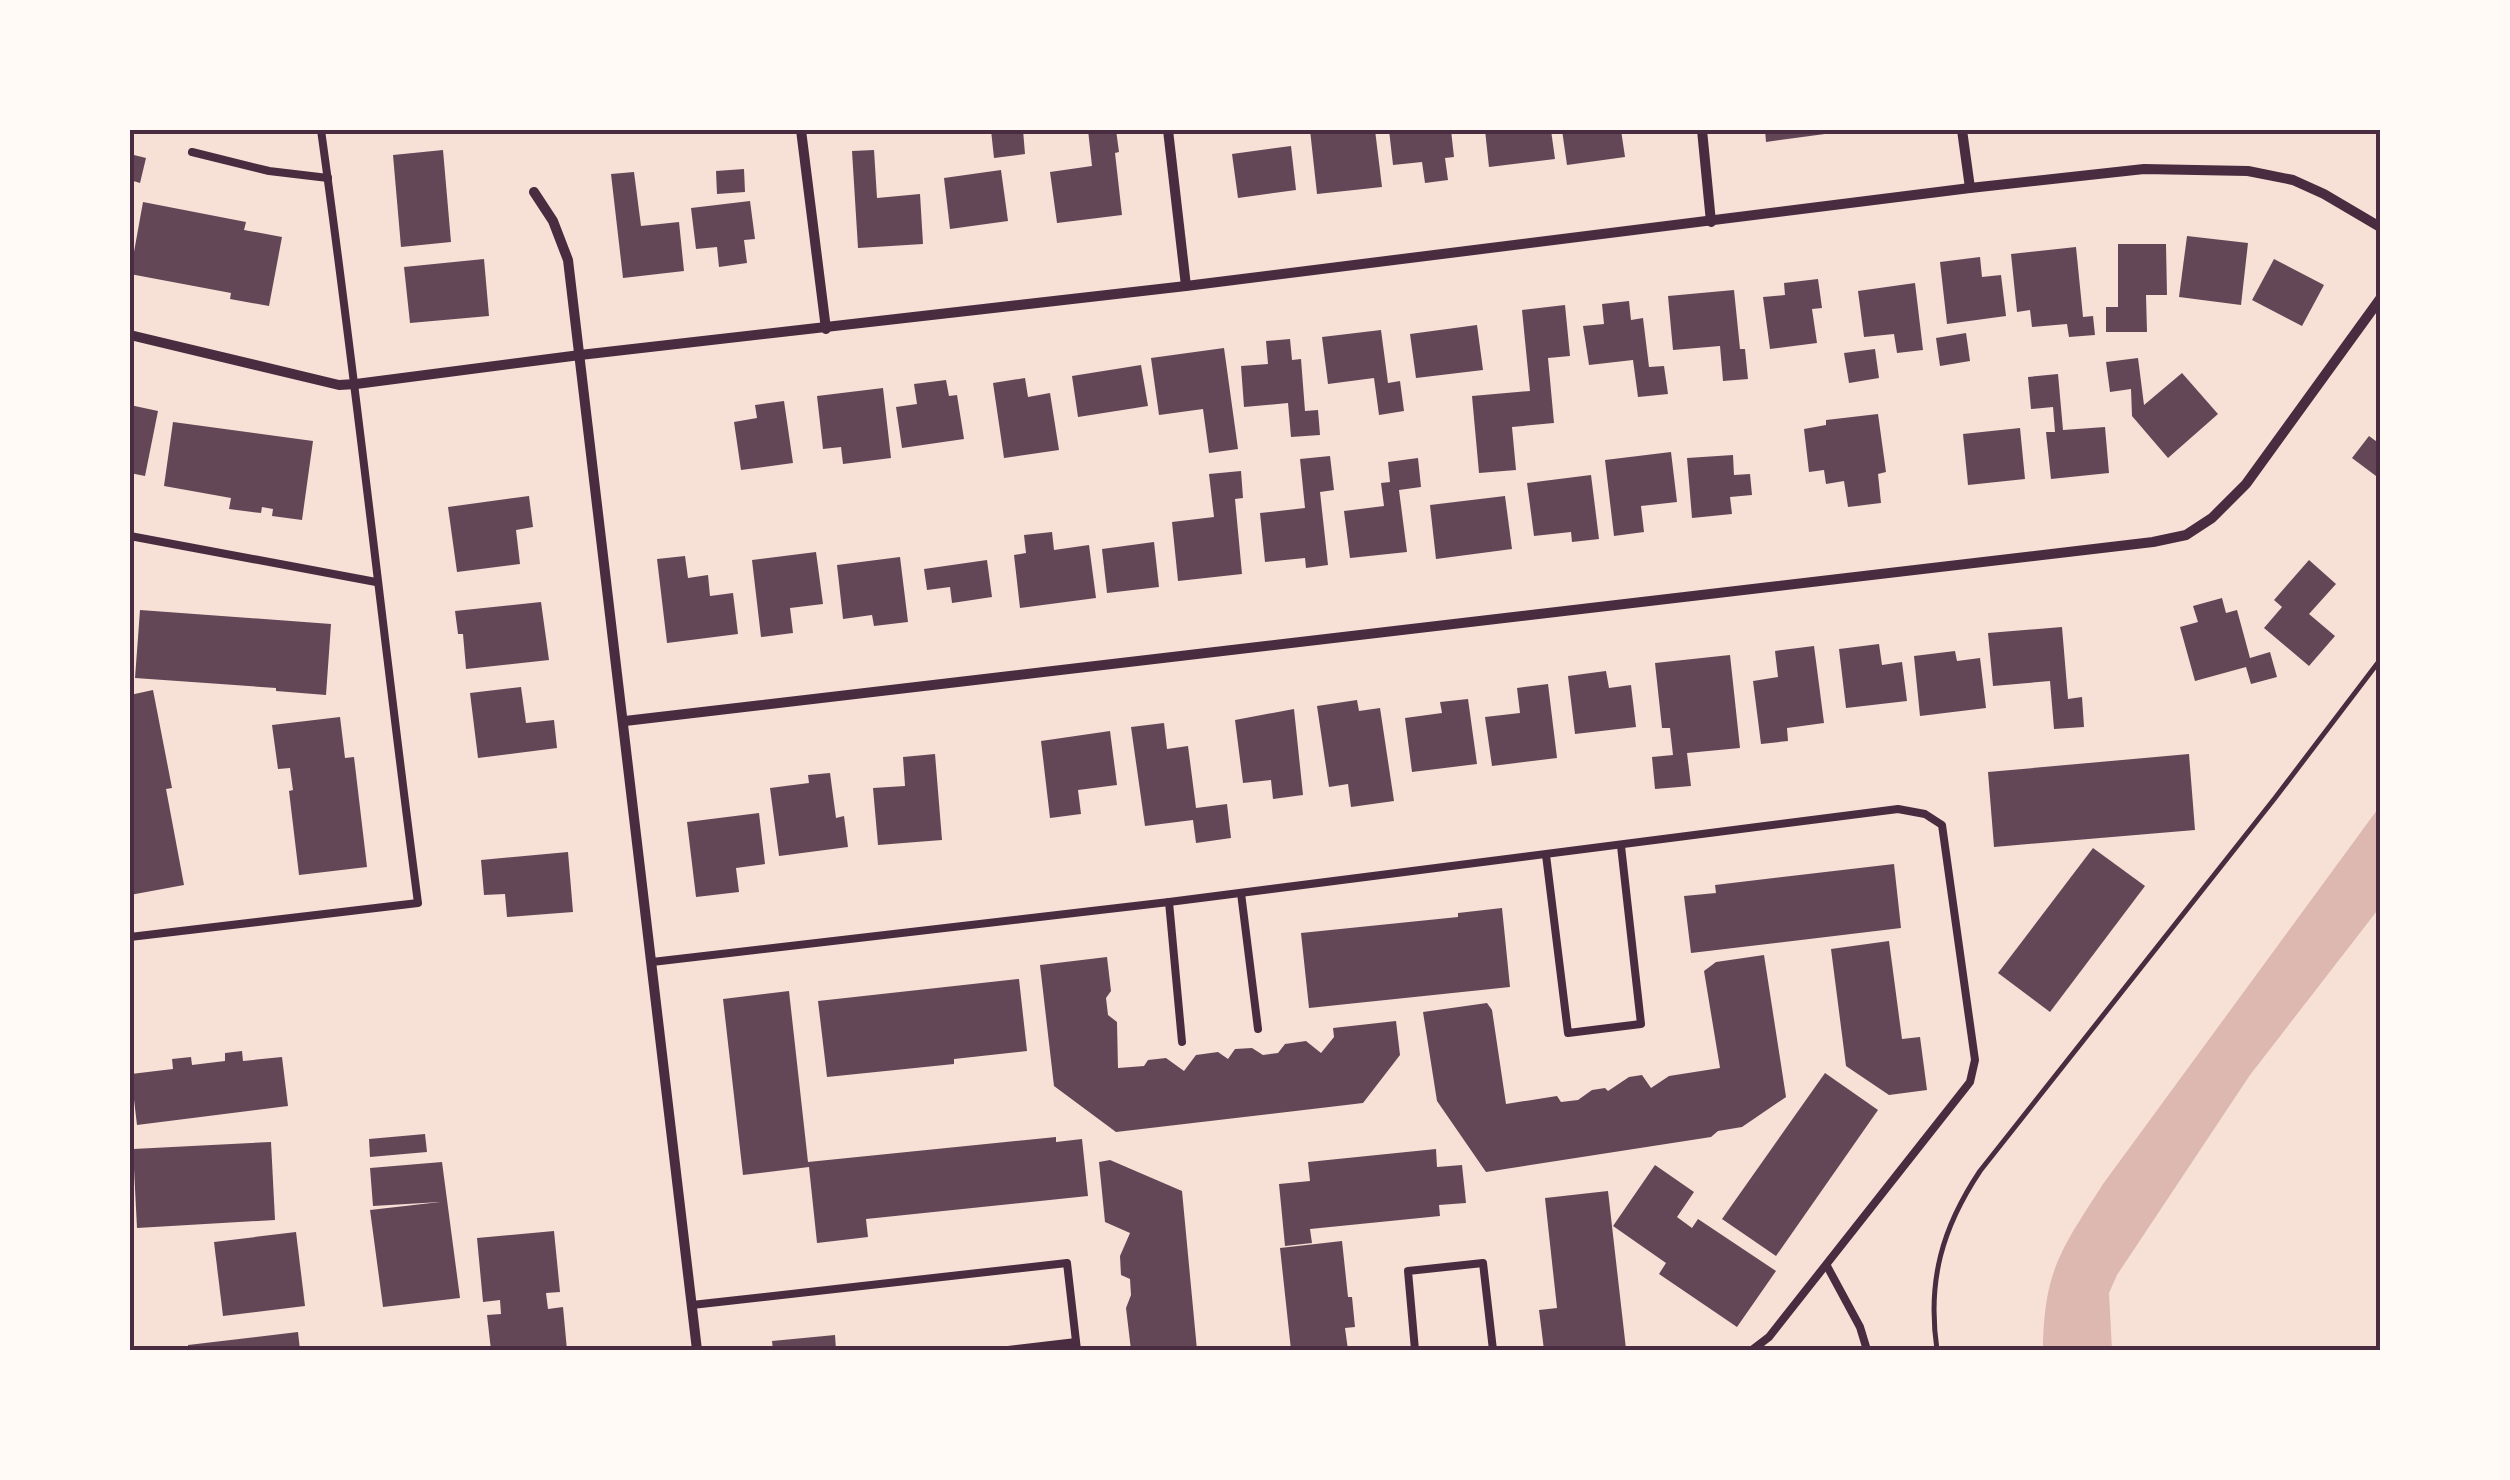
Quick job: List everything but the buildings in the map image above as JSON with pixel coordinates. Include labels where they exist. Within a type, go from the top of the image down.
[{"type":"street","points":[[801,130],[826,329]]},
{"type":"street","points":[[1168,130],[1186,286]]},
{"type":"street","points":[[1702,130],[1710,222]]},
{"type":"street","points":[[1962,130],[1970,188]]},
{"type":"street","points":[[130,335],[339,385],[356,384],[2144,169],[2248,171],[2293,180],[2380,227]]},
{"type":"street","points":[[534,192],[553,221],[568,260],[697,1350]]},
{"type":"street","points":[[625,722],[2153,542],[2186,535],[2212,518],[2246,484],[2380,300]]},
{"type":"lane","points":[[130,937],[418,903],[376,582],[356,384],[321,130]]},
{"type":"lane","points":[[192,152],[269,171],[328,178]]},
{"type":"lane","points":[[130,536],[376,582]]},
{"type":"lane","points":[[652,962],[1546,856],[1898,810],[1925,814],[1942,825],[1975,1060],[1970,1082],[1769,1338],[1752,1350]]},
{"type":"lane","points":[[1546,856],[1568,1033],[1641,1024],[1621,846]]},
{"type":"lane","points":[[1241,893],[1258,1029]]},
{"type":"lane","points":[[1168,902],[1182,1042]]},
{"type":"lane","points":[[1415,1350],[1408,1270],[1482,1263],[1493,1350]]},
{"type":"lane","points":[[692,1305],[1067,1264],[1077,1346],[1008,1350]]},
{"type":"lane","points":[[1827,1266],[1860,1327],[1867,1350]]},
{"type":"path","points":[[1937,1350],[1933,1320],[1937,1268],[1947,1228],[1958,1205],[1980,1171],[2276,798],[2380,660]]},
{"type":"shaded area","points":[[2380,806],[2380,907],[2250,1075],[2117,1275],[2109,1293],[2112,1350],[2043,1350],[2051,1280],[2076,1227],[2103,1184]]}]
